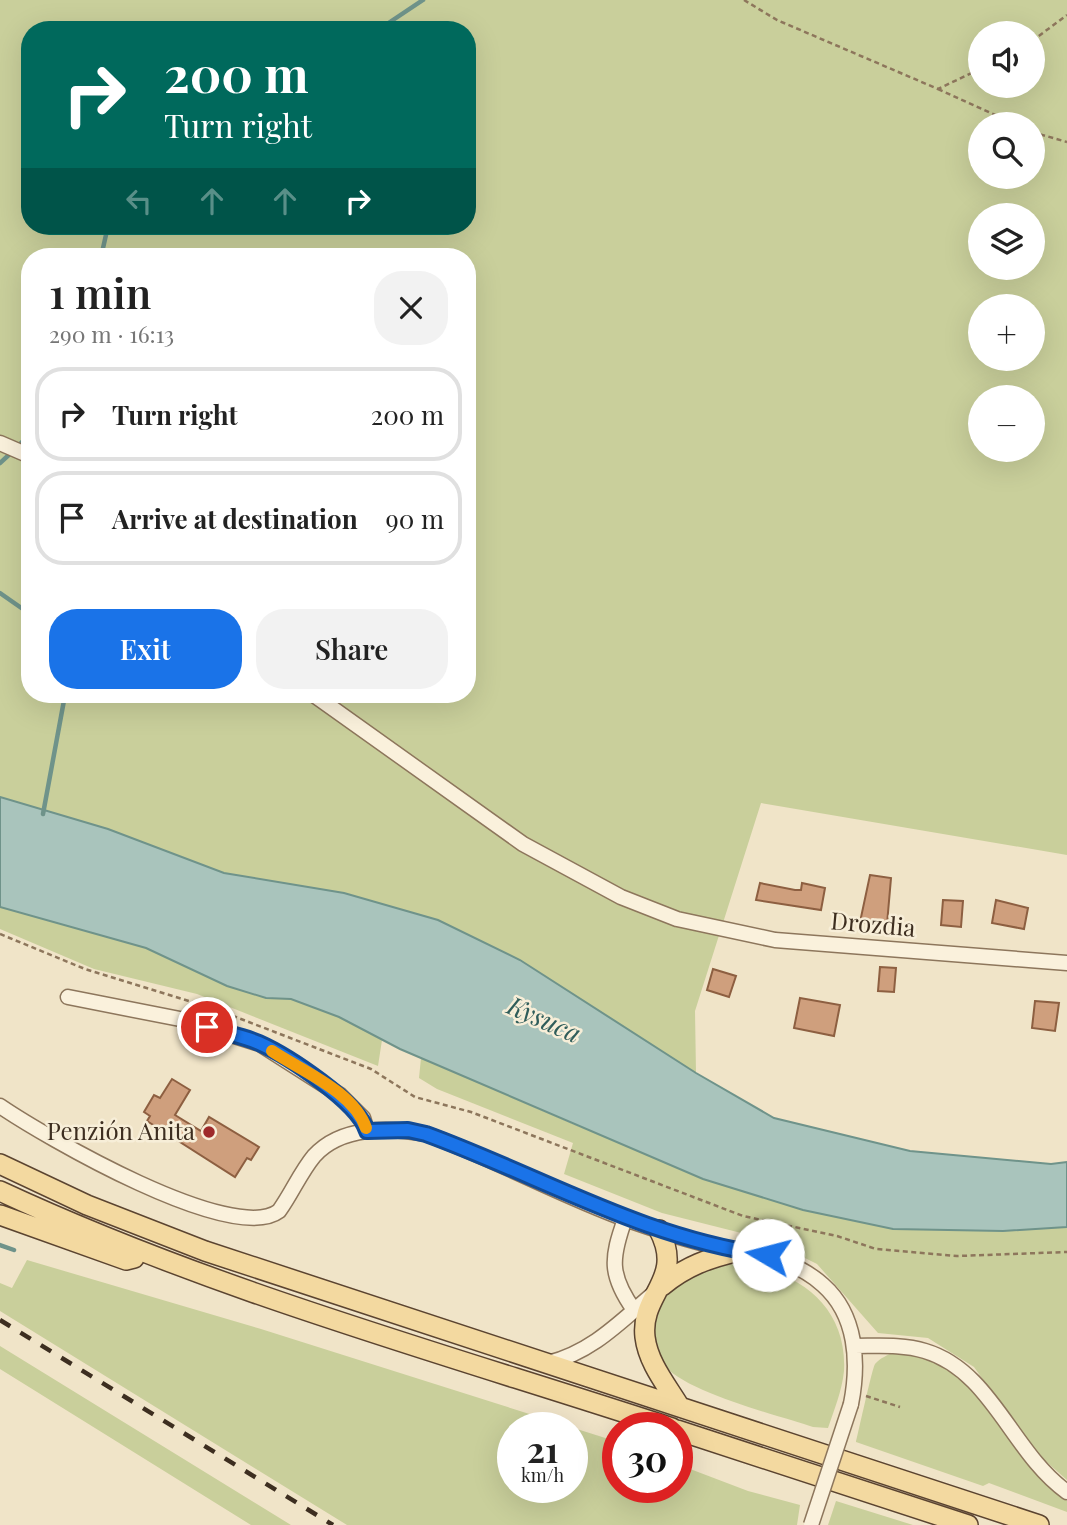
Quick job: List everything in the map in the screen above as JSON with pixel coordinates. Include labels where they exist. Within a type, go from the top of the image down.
[{"type":"main road","points":[[0,1164],[87,1205],[205,1251],[678,1404],[1039,1525]]},
{"type":"main road","points":[[0,1191],[82,1229],[148,1255],[623,1412]]},
{"type":"main road","points":[[0,1215],[126,1260],[148,1255]]},
{"type":"main road","points":[[659,1230],[669,1257],[659,1289],[647,1313],[645,1334],[655,1367],[678,1404]]},
{"type":"main road","points":[[659,1289],[680,1271],[698,1262],[739,1251]]},
{"type":"main road","points":[[693,1435],[968,1525]]},
{"type":"street","points":[[3,444],[21,452]]},
{"type":"street","name":"Drozdia","points":[[325,703],[523,844],[621,897],[677,919],[775,940],[1067,963]]},
{"type":"street","points":[[68,997],[180,1019],[260,1044],[340,1095],[363,1118],[367,1131]]},
{"type":"street","points":[[0,1106],[86,1158],[146,1188],[219,1211],[256,1219],[270,1217],[279,1211],[314,1157],[329,1142],[367,1131],[408,1130],[426,1134],[625,1219],[739,1251],[768,1255],[800,1268],[825,1286],[845,1314],[855,1346],[857,1374],[851,1404],[811,1525]]},
{"type":"street","points":[[625,1219],[615,1247],[614,1268],[618,1288],[634,1310]]},
{"type":"street","points":[[548,1363],[571,1357],[589,1347],[659,1289]]},
{"type":"street","points":[[855,1346],[922,1350],[959,1366],[979,1388],[1028,1456],[1067,1492]]},
{"type":"path","points":[[744,0],[777,20],[988,112]]},
{"type":"path","points":[[1045,31],[1067,15]]},
{"type":"path","points":[[937,89],[968,75]]},
{"type":"path","points":[[1045,136],[1067,142]]},
{"type":"path","points":[[0,934],[85,969],[228,1014],[371,1069],[415,1097],[471,1112],[743,1216],[836,1236],[876,1249],[957,1256],[1067,1252]]},
{"type":"path","points":[[866,1396],[900,1407]]},
{"type":"green space","points":[[0,0],[1067,0],[1067,855],[761,803],[695,1011],[696,1073],[520,960],[438,920],[344,893],[224,873],[108,829],[0,797]]},
{"type":"green space","points":[[0,907],[146,948],[227,986],[266,998],[291,999],[339,1017],[382,1040],[378,1066],[197,994],[94,969],[0,929]]},
{"type":"green space","points":[[421,1058],[580,1127],[1003,1231],[1067,1227],[1067,1480],[1033,1450],[974,1367],[928,1338],[878,1333],[817,1264],[769,1240],[662,1213],[564,1174],[573,1143],[437,1089],[419,1078]]},
{"type":"green space","points":[[27,1260],[261,1329],[523,1412],[497,1412],[497,1503],[588,1503],[588,1433],[602,1437],[602,1503],[693,1503],[693,1470],[748,1491],[800,1505],[797,1525],[347,1525],[0,1311],[0,1283],[12,1288]]},
{"type":"green space","points":[[723,1264],[746,1265],[790,1278],[809,1290],[824,1305],[836,1324],[843,1346],[844,1371],[828,1428],[813,1427],[709,1393],[673,1373],[663,1363],[657,1348],[655,1321],[663,1298],[689,1277]]},
{"type":"green space","points":[[0,1346],[291,1525],[251,1525],[0,1369]]},
{"type":"green space","points":[[894,1352],[932,1360],[949,1368],[974,1392],[1028,1465],[1067,1501],[1067,1512],[989,1483],[983,1486],[856,1442],[875,1364]]},
{"type":"green space","points":[[836,1501],[913,1525],[828,1525]]},
{"type":"water","name":"Kysuca","points":[[0,797],[108,829],[224,873],[344,893],[438,920],[520,960],[696,1073],[774,1118],[910,1151],[1051,1164],[1067,1162],[1067,1227],[1003,1231],[893,1229],[803,1210],[703,1179],[400,1049],[339,1017],[291,999],[266,998],[227,986],[146,948],[0,907]]},
{"type":"building","points":[[870,875],[891,878],[887,924],[860,922]]},
{"type":"building","points":[[760,883],[795,890],[801,890],[802,883],[825,888],[821,910],[756,900]]},
{"type":"building","points":[[943,900],[963,901],[961,927],[941,925]]},
{"type":"building","points":[[996,900],[1028,908],[1024,929],[992,923]]},
{"type":"building","points":[[880,967],[896,968],[894,992],[878,991]]},
{"type":"building","points":[[713,969],[736,976],[729,997],[707,990]]},
{"type":"building","points":[[800,998],[840,1005],[834,1036],[794,1028]]},
{"type":"building","points":[[1035,1001],[1059,1003],[1055,1031],[1032,1028]]},
{"type":"building","points":[[172,1079],[190,1090],[175,1115],[201,1131],[209,1117],[259,1147],[251,1160],[247,1158],[235,1177],[147,1121],[150,1116],[144,1112],[154,1095],[160,1098]]},
{"type":"waterway","points":[[392,21],[423,0]]},
{"type":"waterway","points":[[103,248],[106,235]]},
{"type":"waterway","points":[[18,446],[21,443]]},
{"type":"waterway","points":[[0,463],[12,452]]},
{"type":"waterway","points":[[0,593],[21,608]]},
{"type":"waterway","points":[[43,814],[64,703]]},
{"type":"waterway","points":[[0,1245],[14,1250]]},
{"type":"railway","points":[[0,1320],[333,1525]]},
{"type":"slow traffic","points":[[272,1051],[340,1095],[363,1118],[366,1128]]},
{"type":"place","name":"Penzión Anita","points":[[209,1132]]},
{"type":"route","points":[[207,1027],[260,1044],[340,1095],[363,1118],[367,1131],[408,1130],[426,1134],[625,1219],[707,1245],[768,1255]]}]
